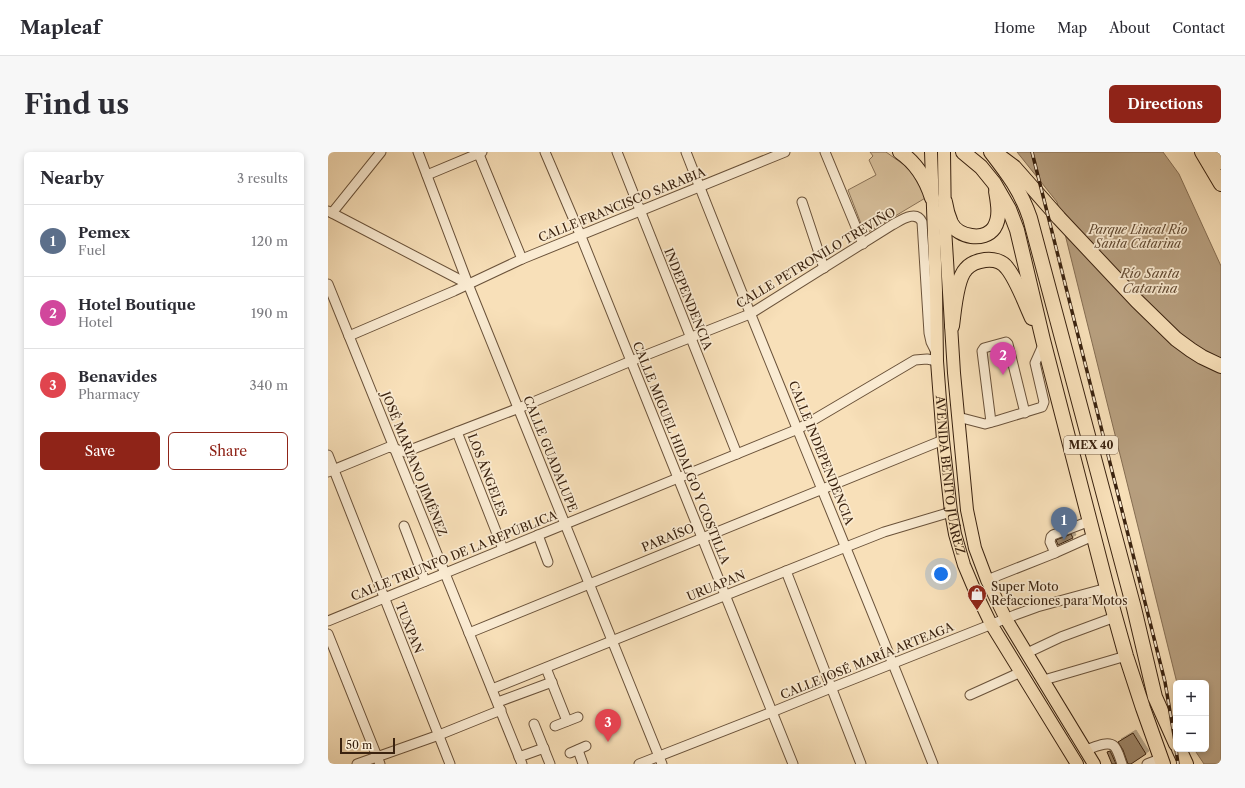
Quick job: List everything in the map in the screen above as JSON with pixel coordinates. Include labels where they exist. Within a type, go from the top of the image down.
[{"type":"highway","points":[[900,152],[917,168],[926,180],[951,223],[959,232],[970,236],[982,235],[991,231],[994,227],[998,217],[997,198],[994,183]]},
{"type":"highway","name":"MEX 40","points":[[963,152],[981,168],[994,183],[1009,209],[1017,230],[1043,342],[1106,588],[1126,656],[1162,761]]},
{"type":"highway","points":[[991,152],[1014,167],[1059,218],[1137,301],[1176,339],[1202,357],[1221,366]]},
{"type":"highway","name":"MEX 40","points":[[991,152],[1016,187],[1025,203],[1030,218],[1134,608],[1155,697],[1173,737]]},
{"type":"highway","points":[[1202,152],[1221,184]]},
{"type":"highway","points":[[1215,152],[1221,162]]},
{"type":"highway","points":[[952,326],[958,286],[965,270],[971,265],[982,260],[989,259],[1002,263],[1007,268],[1015,281],[1043,342]]},
{"type":"highway","points":[[1115,617],[1155,697]]},
{"type":"highway","points":[[1180,752],[1186,764]]},
{"type":"main road","name":"AVENIDA BENITO JUÁREZ","points":[[931,153],[945,228],[958,417],[967,510],[975,548],[1006,619],[1094,764]]},
{"type":"main road","name":"AVENIDA BENITO JUÁREZ","points":[[944,158],[939,200],[936,291],[937,357],[943,440],[951,512],[964,565],[991,624],[1077,764]]},
{"type":"main road","points":[[937,357],[954,373]]},
{"type":"street","points":[[381,152],[330,212],[468,284]]},
{"type":"street","name":"CALLE GUADALUPE","points":[[418,152],[468,284],[661,760]]},
{"type":"street","points":[[427,175],[480,152],[522,259]]},
{"type":"street","name":"CALLE MIGUEL HIDALGO Y COSTILLA","points":[[545,152],[580,234],[793,764]]},
{"type":"street","name":"INDEPENDENCIA","points":[[617,152],[737,454]]},
{"type":"street","name":"CALLE INDEPENDENCIA","points":[[686,152],[932,764]]},
{"type":"street","name":"CALLE FRANCISCO SARABIA","points":[[349,336],[580,234],[785,152]]},
{"type":"street","points":[[825,152],[863,244]]},
{"type":"street","points":[[802,202],[824,268]]},
{"type":"street","name":"CALLE PETRONILO TREVIÑO","points":[[331,470],[389,447],[405,452],[519,408],[631,361],[750,314],[906,218],[918,216],[922,222],[929,333],[937,357]]},
{"type":"street","name":"JOSÉ MARIANO JIMÉNEZ","points":[[328,286],[521,761]]},
{"type":"street","points":[[991,422],[982,351],[984,348],[1006,342],[1008,344],[1025,413]]},
{"type":"street","points":[[958,417],[985,424],[1042,407],[1044,402],[1035,363],[1043,342]]},
{"type":"street","name":"CALLE TRIUNFO DE LA REPÚBLICA","points":[[328,621],[798,429],[915,360],[937,357]]},
{"type":"street","name":"LOS ÁNGELES","points":[[457,432],[503,549]]},
{"type":"street","name":"PARAÍSO","points":[[469,633],[943,440]]},
{"type":"street","name":"TUXPAN","points":[[328,455],[331,470],[450,764]]},
{"type":"street","name":"URUAPAN","points":[[492,689],[884,532],[951,512]]},
{"type":"street","points":[[1055,553],[1050,542],[1051,536],[1090,521]]},
{"type":"street","points":[[404,526],[425,581]]},
{"type":"street","points":[[538,534],[548,562]]},
{"type":"street","points":[[988,580],[1093,536]]},
{"type":"street","points":[[786,571],[861,764]]},
{"type":"street","name":"CALLE JOSÉ MARÍA ARTEAGA","points":[[639,764],[661,760],[772,712],[991,624],[1037,607],[1106,588]]},
{"type":"street","points":[[1027,653],[1061,637],[1115,617]]},
{"type":"street","points":[[328,634],[378,760]]},
{"type":"street","points":[[1044,680],[1126,656]]},
{"type":"street","points":[[546,668],[567,721]]},
{"type":"street","points":[[970,695],[1021,672]]},
{"type":"street","points":[[357,764],[378,760],[439,735],[552,682]]},
{"type":"street","points":[[555,726],[578,717]]},
{"type":"street","points":[[534,724],[550,764]]},
{"type":"street","points":[[1086,750],[1102,744],[1110,744],[1114,746],[1122,764]]},
{"type":"street","points":[[521,761],[544,748]]},
{"type":"street","points":[[578,750],[584,764]]},
{"type":"street","points":[[1147,764],[1162,761]]},
{"type":"shaded area","points":[[870,152],[886,152],[907,167],[918,178],[927,197],[865,234],[848,190],[876,175],[869,160],[873,156]]},
{"type":"water","name":"Río Santa Catarina","points":[[1017,152],[1163,152],[1179,174],[1221,266],[1221,764],[1204,764],[1196,752],[1209,752],[1209,680],[1176,680],[1057,202]]},
{"type":"building","points":[[1071,534],[1073,538],[1058,545],[1056,540]]},
{"type":"building","points":[[1133,733],[1146,754],[1131,764],[1128,764],[1123,750],[1118,742]]},
{"type":"building","points":[[1110,751],[1116,764],[1112,764],[1107,752]]},
{"type":"railway","points":[[1032,152],[1165,682],[1173,729]]},
{"type":"railway","points":[[1176,752],[1178,764]]},
{"type":"place","name":"Hotel Boutique","points":[[1003,375]]},
{"type":"place","name":"Pemex","points":[[1064,540]]},
{"type":"place","name":"Super Moto Refacciones para Motos","points":[[977,611]]},
{"type":"place","name":"Benavides","points":[[608,742]]},
{"type":"park label","name":"Parque Lineal Río Santa Catarina","points":[[1138,237]]}]
